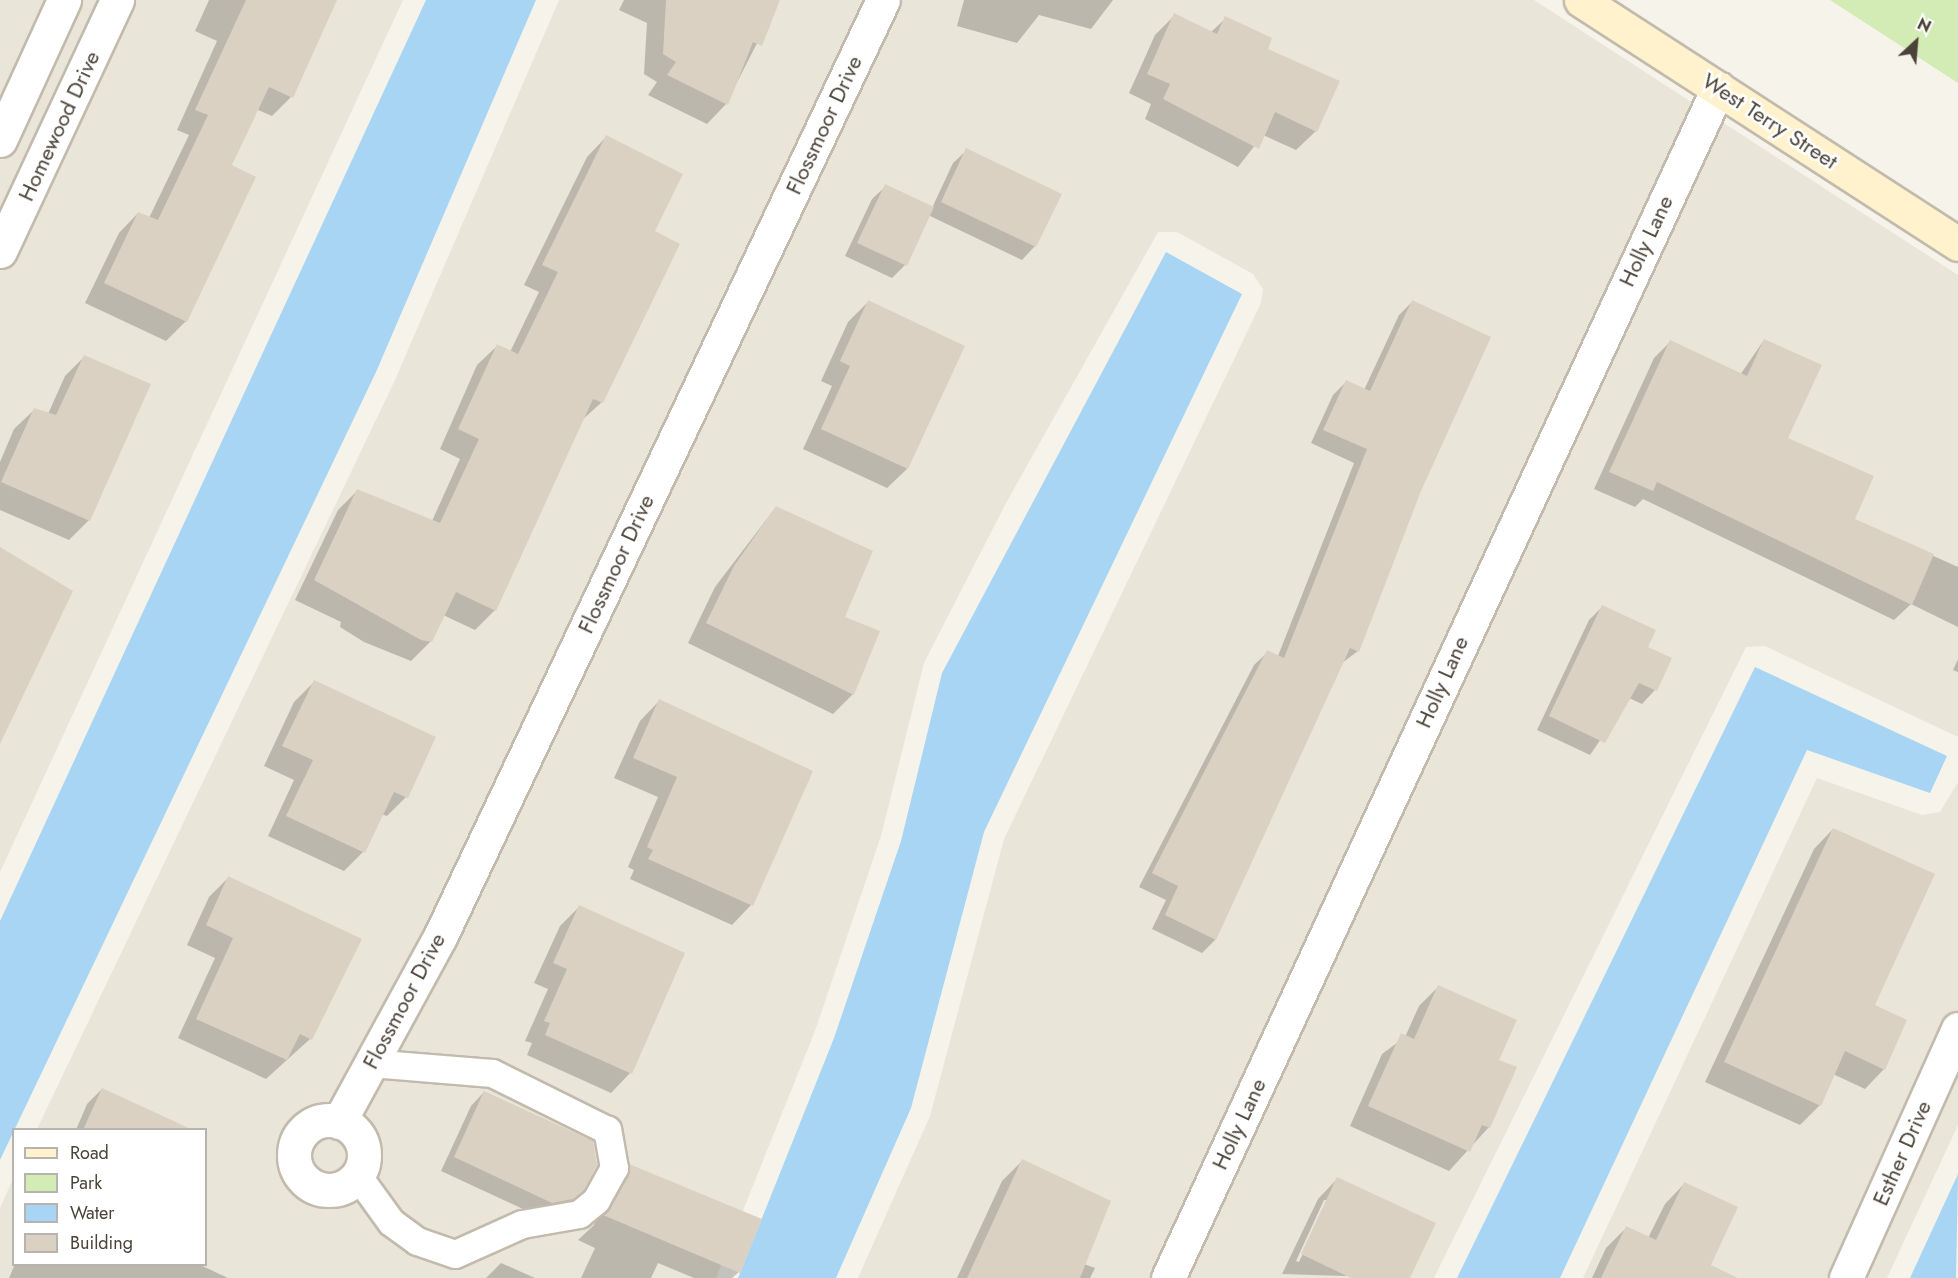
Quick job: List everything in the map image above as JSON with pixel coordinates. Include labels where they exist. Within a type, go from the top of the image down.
[{"type":"street","points":[[0,140],[63,0]]},
{"type":"street","name":"Homewood Drive","points":[[0,251],[117,0]]},
{"type":"street","name":"Flossmoor Drive","points":[[339,1122],[440,937],[883,0]]},
{"type":"street","name":"West Terry Street","points":[[1581,0],[1958,244]]},
{"type":"street","name":"Holly Lane","points":[[1168,1278],[1718,88]]},
{"type":"street","name":"Esther Drive","points":[[1846,1278],[1958,1029]]},
{"type":"street","points":[[321,1121],[339,1122],[362,1144],[357,1175],[328,1190],[307,1182],[294,1162],[297,1139],[305,1129],[321,1121]]},
{"type":"lane","points":[[357,1175],[391,1222],[417,1241],[455,1254],[522,1224],[579,1214],[596,1200],[614,1168],[607,1130],[492,1073],[371,1063]]},
{"type":"shaded area","points":[[0,0],[403,0],[0,872]]},
{"type":"shaded area","points":[[559,0],[1534,0],[1958,275],[1958,737],[1765,646],[1746,647],[1434,1278],[858,1278],[930,1116],[1004,839],[1261,303],[1263,289],[1253,274],[1177,232],[1158,232],[1005,505],[924,663],[881,836],[815,1031],[716,1278],[0,1278],[0,1208],[12,1181],[12,1266],[207,1266],[207,1128],[37,1128],[395,380]]},
{"type":"shaded area","points":[[1817,778],[1922,815],[1940,812],[1958,782],[1958,1125],[1887,1278],[1583,1278]]},
{"type":"green space","points":[[1830,0],[1958,0],[1958,83]]},
{"type":"water","points":[[426,0],[536,0],[376,372],[15,1128],[12,1128],[12,1135],[0,1160],[0,921]]},
{"type":"water","points":[[1166,252],[1242,294],[984,832],[911,1108],[836,1278],[738,1278],[834,1038],[901,841],[942,673]]},
{"type":"water","points":[[1755,667],[1947,756],[1930,793],[1807,750],[1560,1278],[1457,1278]]},
{"type":"water","points":[[1958,1174],[1956,1278],[1910,1278]]},
{"type":"building","points":[[246,0],[337,0],[293,98],[269,87],[232,165],[256,177],[187,322],[104,283],[138,212],[158,220],[208,115],[195,110]]},
{"type":"building","points":[[666,0],[780,0],[762,46],[753,42],[728,105],[667,75],[676,62],[663,54]]},
{"type":"building","points":[[1174,13],[1217,34],[1225,16],[1272,38],[1268,49],[1340,81],[1317,132],[1275,112],[1259,149],[1163,99],[1170,84],[1147,74]]},
{"type":"building","points":[[606,135],[683,174],[655,231],[680,244],[603,403],[593,399],[496,611],[456,592],[432,642],[421,640],[314,580],[357,489],[440,523],[479,439],[458,429],[497,344],[518,354],[558,272],[542,265]]},
{"type":"building","points":[[966,148],[1062,194],[1036,247],[941,202]]},
{"type":"building","points":[[885,184],[934,207],[907,266],[857,243]]},
{"type":"building","points":[[868,300],[965,346],[908,469],[821,429],[850,366],[840,361]]},
{"type":"building","points":[[1412,300],[1491,337],[1421,491],[1359,652],[1350,648],[1216,940],[1165,915],[1178,886],[1152,873],[1267,650],[1284,658],[1367,449],[1323,430],[1346,380],[1370,391]]},
{"type":"building","points":[[1764,339],[1822,365],[1788,438],[1874,476],[1855,519],[1934,554],[1912,605],[1657,482],[1653,491],[1609,472],[1670,340],[1747,376]]},
{"type":"building","points":[[84,355],[151,384],[90,521],[1,482],[34,408],[56,415]]},
{"type":"building","points":[[776,506],[873,551],[845,617],[880,631],[854,695],[706,623],[734,566]]},
{"type":"building","points":[[0,547],[73,591],[0,744]]},
{"type":"building","points":[[1602,605],[1656,630],[1648,647],[1672,658],[1657,691],[1639,683],[1605,743],[1549,716]]},
{"type":"building","points":[[314,680],[436,737],[408,798],[394,792],[365,853],[286,816],[313,760],[282,746]]},
{"type":"building","points":[[659,699],[813,771],[753,906],[648,859],[653,850],[647,847],[677,777],[633,758]]},
{"type":"building","points":[[1833,828],[1935,874],[1875,1005],[1907,1020],[1885,1070],[1845,1051],[1821,1106],[1724,1062]]},
{"type":"building","points":[[228,876],[362,939],[312,1040],[300,1034],[287,1060],[196,1019],[233,938],[206,925]]},
{"type":"building","points":[[579,905],[685,953],[632,1074],[545,1035],[550,1023],[544,1021],[567,969],[553,963]]},
{"type":"building","points":[[1438,985],[1517,1020],[1499,1060],[1517,1067],[1490,1128],[1482,1125],[1470,1152],[1368,1106],[1401,1033],[1414,1039]]},
{"type":"building","points":[[102,1088],[189,1128],[84,1128]]},
{"type":"building","points":[[484,1091],[593,1141],[597,1165],[584,1190],[572,1199],[552,1203],[454,1157]]},
{"type":"building","points":[[1022,1159],[1111,1201],[1080,1278],[967,1278]]},
{"type":"building","points":[[629,1164],[762,1219],[740,1273],[603,1215]]},
{"type":"building","points":[[1337,1177],[1436,1223],[1410,1278],[1351,1278],[1301,1254]]},
{"type":"building","points":[[1684,1182],[1738,1207],[1711,1265],[1738,1278],[1601,1278],[1626,1226],[1656,1240]]}]
